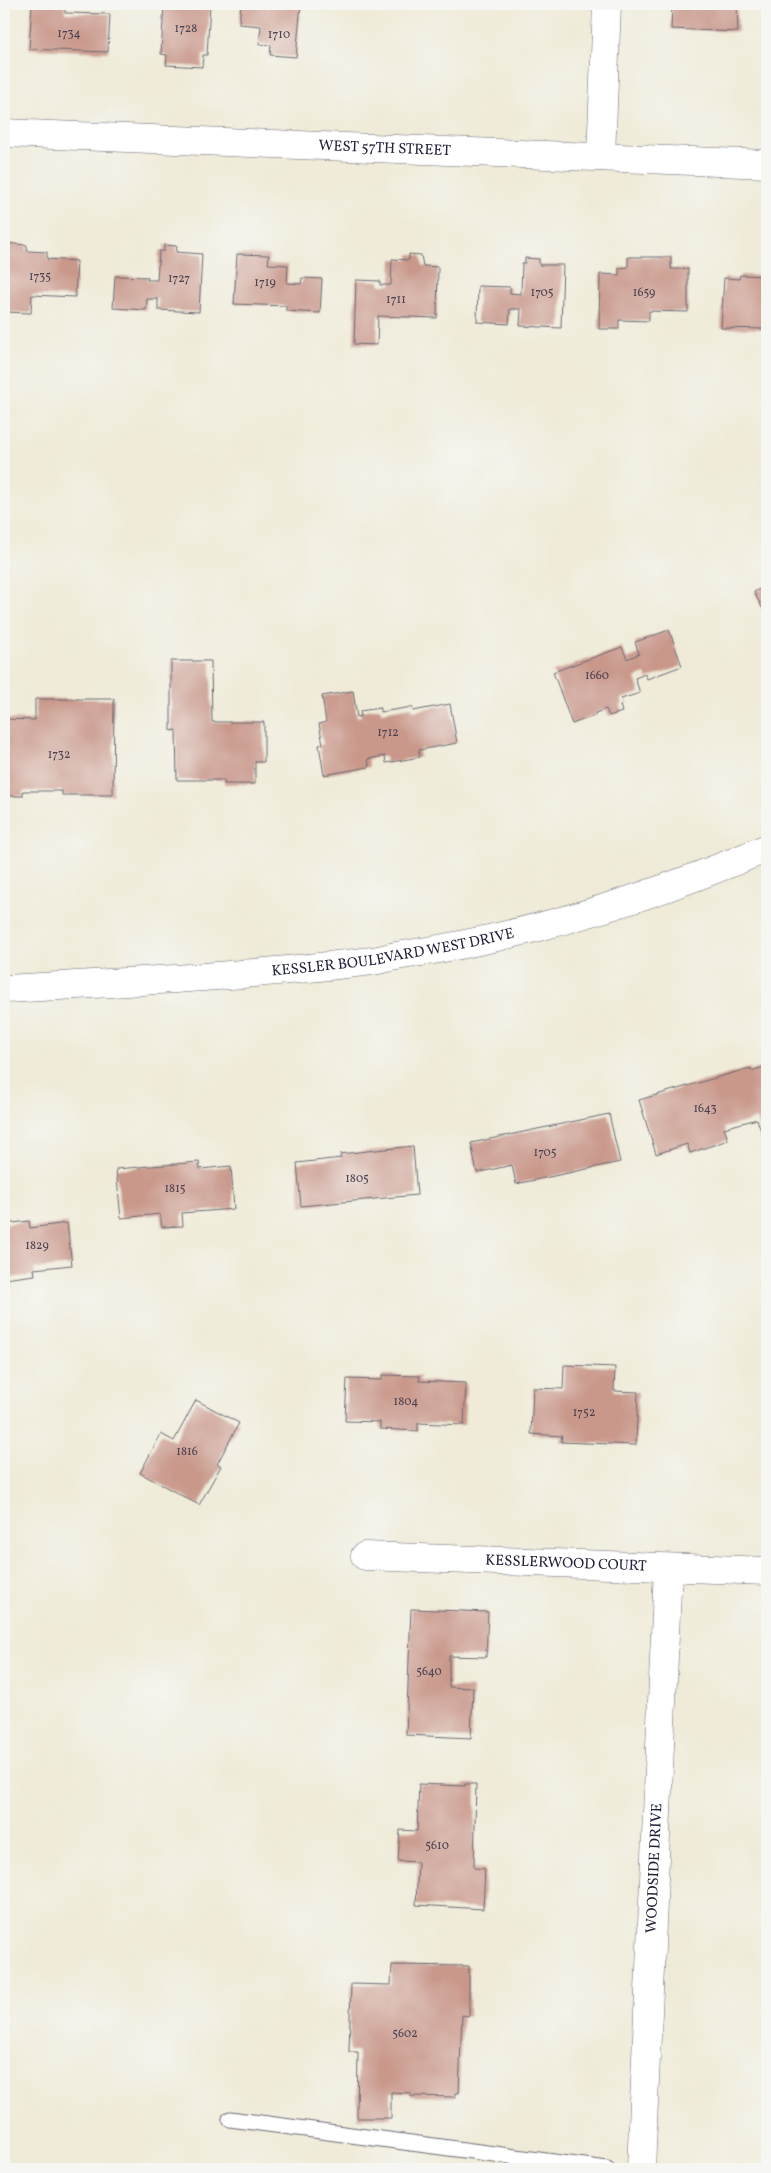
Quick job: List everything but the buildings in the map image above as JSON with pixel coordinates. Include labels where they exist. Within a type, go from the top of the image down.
[{"type":"street","points":[[601,157],[606,4]]},
{"type":"street","name":"WEST 57TH STREET","points":[[4,133],[767,164]]},
{"type":"street","name":"KESSLER BOULEVARD WEST DRIVE","points":[[4,989],[257,974],[374,961],[428,952],[536,929],[588,914],[667,889],[767,848]]},
{"type":"street","name":"KESSLERWOOD COURT","points":[[365,1556],[767,1571]]},
{"type":"street","name":"WOODSIDE DRIVE","points":[[641,2169],[668,1568]]},
{"type":"lane","points":[[230,2119],[607,2169]]}]
